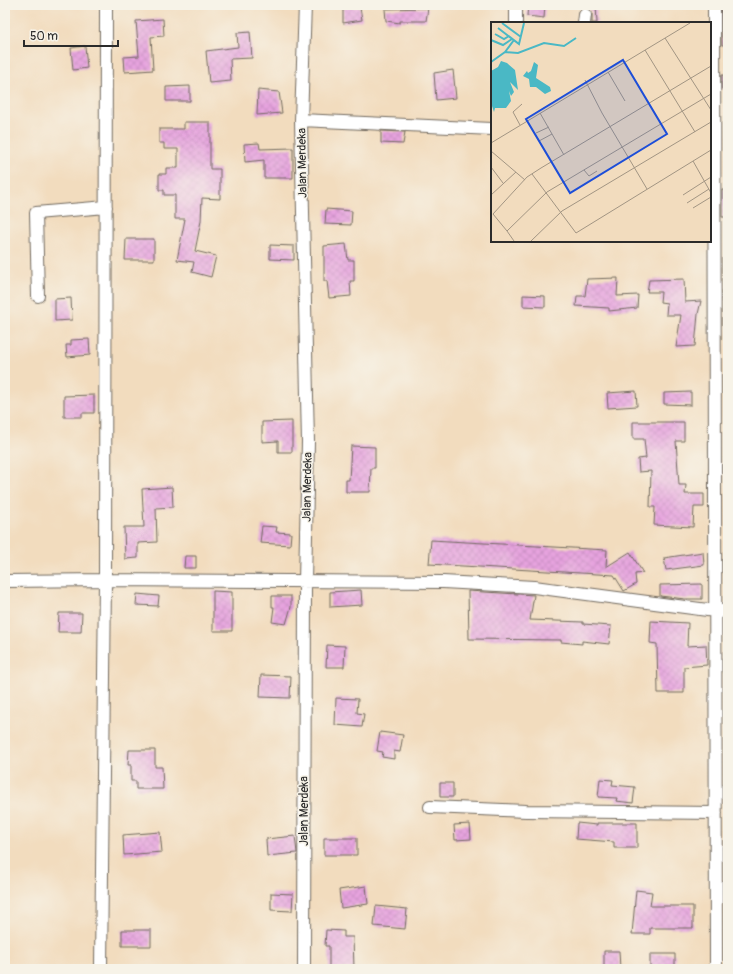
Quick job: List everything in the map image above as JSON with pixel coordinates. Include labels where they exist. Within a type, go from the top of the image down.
[{"type":"street","points":[[101,969],[105,580],[106,5]]},
{"type":"street","name":"Jalan Merdeka","points":[[304,969],[305,582],[308,442],[301,120],[305,5]]},
{"type":"street","points":[[516,5],[516,22]]},
{"type":"street","points":[[714,5],[712,135],[716,969]]},
{"type":"street","points":[[301,120],[491,129]]},
{"type":"street","points":[[38,296],[36,213],[106,207]]},
{"type":"street","points":[[5,581],[105,580],[443,582],[534,587],[715,611],[728,611]]},
{"type":"street","points":[[430,807],[526,811],[716,813]]},
{"type":"building","points":[[528,5],[545,5],[544,18],[527,16]]},
{"type":"building","points":[[588,5],[596,5],[597,22],[592,22],[592,12],[588,8]]},
{"type":"building","points":[[722,5],[728,5],[728,45],[722,45]]},
{"type":"building","points":[[360,7],[362,20],[343,23],[343,8]]},
{"type":"building","points":[[428,8],[426,21],[400,21],[400,23],[386,21],[385,9]]},
{"type":"building","points":[[163,19],[164,36],[151,37],[153,70],[125,72],[124,57],[139,56],[136,21]]},
{"type":"building","points":[[250,32],[252,58],[230,59],[231,81],[209,83],[206,51],[238,47],[237,33]]},
{"type":"building","points":[[85,46],[87,68],[73,70],[71,48]]},
{"type":"building","points":[[453,70],[456,98],[436,100],[434,73]]},
{"type":"building","points":[[722,75],[728,75],[727,89],[722,89]]},
{"type":"building","points":[[190,86],[190,101],[166,101],[166,87]]},
{"type":"building","points":[[258,90],[279,92],[282,113],[257,115]]},
{"type":"building","points":[[184,122],[210,122],[210,169],[220,169],[220,199],[202,198],[201,221],[195,251],[216,256],[211,277],[192,272],[194,262],[177,260],[185,219],[175,219],[175,195],[164,195],[164,190],[159,190],[159,174],[166,174],[166,168],[178,168],[178,149],[164,149],[164,143],[159,143],[159,129],[184,129]]},
{"type":"building","points":[[381,131],[405,132],[403,144],[381,143]]},
{"type":"building","points":[[259,143],[260,149],[293,148],[293,178],[264,178],[264,160],[245,162],[244,144]]},
{"type":"building","points":[[722,190],[728,190],[728,217],[722,217]]},
{"type":"building","points":[[326,209],[352,211],[351,225],[325,224]]},
{"type":"building","points":[[126,239],[154,239],[154,260],[125,260]]},
{"type":"building","points":[[346,244],[348,260],[354,260],[354,281],[350,281],[351,296],[329,298],[327,281],[324,281],[324,246]]},
{"type":"building","points":[[270,245],[294,246],[294,260],[270,259]]},
{"type":"building","points":[[618,278],[617,296],[638,295],[637,308],[609,311],[609,308],[576,306],[577,296],[585,296],[587,279]]},
{"type":"building","points":[[684,279],[685,302],[701,301],[698,314],[695,346],[676,347],[681,315],[666,315],[667,303],[660,302],[661,292],[647,292],[649,280]]},
{"type":"building","points":[[523,295],[545,296],[545,307],[523,306]]},
{"type":"building","points":[[71,298],[72,320],[55,321],[55,299]]},
{"type":"building","points":[[89,339],[90,355],[67,357],[66,345],[71,345],[71,340]]},
{"type":"building","points":[[636,391],[637,406],[608,408],[607,393]]},
{"type":"building","points":[[691,392],[691,405],[664,404],[664,393]]},
{"type":"building","points":[[94,395],[94,413],[82,413],[82,417],[64,417],[64,396]]},
{"type":"building","points":[[292,421],[292,452],[278,452],[278,441],[262,442],[262,422]]},
{"type":"building","points":[[633,422],[684,422],[684,441],[676,441],[679,485],[686,485],[685,494],[704,494],[704,507],[694,507],[693,527],[654,525],[655,507],[650,507],[651,471],[639,472],[638,459],[646,458],[644,439],[633,439]]},
{"type":"building","points":[[351,446],[375,447],[375,468],[371,468],[370,492],[346,492],[346,480],[349,480]]},
{"type":"building","points":[[172,487],[173,507],[156,508],[157,542],[138,543],[138,558],[125,559],[124,527],[144,527],[142,489]]},
{"type":"building","points":[[262,526],[277,527],[276,532],[291,533],[290,545],[260,543]]},
{"type":"building","points":[[431,540],[607,550],[606,567],[630,552],[643,573],[635,574],[636,584],[624,591],[614,575],[429,564]]},
{"type":"building","points":[[703,552],[704,565],[666,570],[664,558]]},
{"type":"building","points":[[185,556],[196,556],[196,568],[184,568]]},
{"type":"building","points":[[702,584],[702,599],[685,599],[660,596],[660,585]]},
{"type":"building","points":[[361,590],[362,605],[330,607],[330,592]]},
{"type":"building","points":[[213,591],[232,592],[232,631],[213,631]]},
{"type":"building","points":[[468,591],[534,595],[530,620],[583,622],[583,624],[611,626],[609,644],[582,641],[582,644],[561,642],[561,640],[469,639]]},
{"type":"building","points":[[137,594],[159,596],[158,606],[136,605]]},
{"type":"building","points":[[272,596],[291,596],[291,607],[286,624],[272,622],[274,607],[272,607]]},
{"type":"building","points":[[59,613],[82,613],[81,632],[58,632]]},
{"type":"building","points":[[651,621],[688,623],[687,646],[706,645],[707,665],[684,667],[684,693],[658,693],[657,644],[650,643]]},
{"type":"building","points":[[327,645],[345,646],[344,667],[326,667]]},
{"type":"building","points":[[261,675],[291,676],[290,698],[260,697]]},
{"type":"building","points":[[336,698],[358,699],[357,713],[364,714],[362,727],[335,725]]},
{"type":"building","points":[[380,732],[403,735],[400,752],[394,751],[394,759],[382,757],[383,752],[377,751]]},
{"type":"building","points":[[129,750],[155,750],[155,767],[162,767],[163,789],[136,789],[136,781],[131,781],[131,765],[128,765]]},
{"type":"building","points":[[600,779],[613,780],[612,785],[635,787],[633,803],[616,801],[617,798],[598,797]]},
{"type":"building","points":[[440,783],[453,783],[453,797],[440,797]]},
{"type":"building","points":[[577,823],[597,825],[597,823],[637,823],[637,848],[614,848],[614,842],[576,839]]},
{"type":"building","points":[[470,824],[471,839],[455,840],[454,825]]},
{"type":"building","points":[[160,832],[162,852],[124,855],[123,835]]},
{"type":"building","points":[[295,836],[297,853],[267,856],[266,839]]},
{"type":"building","points":[[324,838],[357,838],[357,855],[324,855]]},
{"type":"building","points":[[366,886],[368,904],[341,908],[339,890]]},
{"type":"building","points":[[636,890],[652,892],[650,906],[693,906],[693,928],[650,928],[650,934],[632,934]]},
{"type":"building","points":[[271,893],[293,894],[292,911],[271,910]]},
{"type":"building","points":[[376,906],[407,909],[405,929],[374,926]]},
{"type":"building","points":[[122,930],[151,930],[151,946],[122,946]]},
{"type":"building","points":[[326,930],[344,931],[344,937],[353,937],[354,969],[329,969],[329,946],[325,946]]},
{"type":"building","points":[[604,951],[619,951],[620,969],[604,969]]},
{"type":"building","points":[[650,954],[675,954],[675,969],[650,969]]}]
